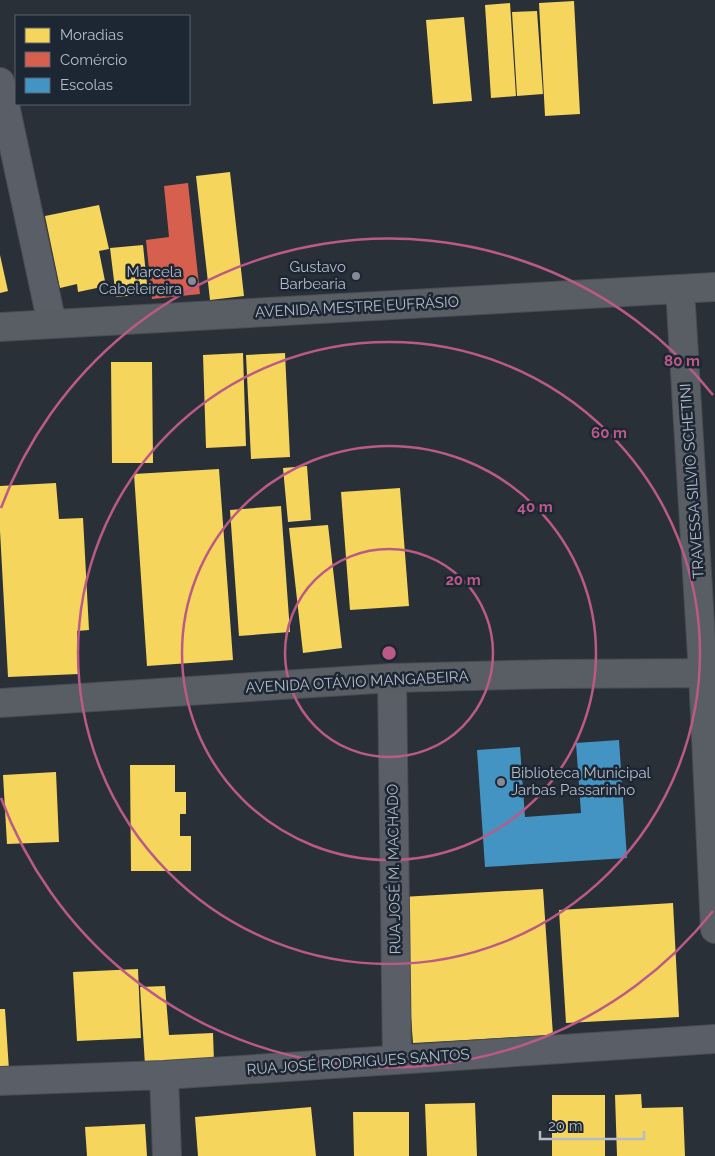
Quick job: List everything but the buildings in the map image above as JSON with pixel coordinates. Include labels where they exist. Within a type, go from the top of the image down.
[{"type":"street","points":[[0,82],[52,324]]},
{"type":"street","name":"AVENIDA MESTRE EUFRÁSIO","points":[[0,327],[715,287]]},
{"type":"street","name":"TRAVESSA SILVIO SCHETINI","points":[[680,289],[709,673],[715,929]]},
{"type":"street","name":"AVENIDA OTÁVIO MANGABEIRA","points":[[0,703],[392,678],[709,673]]},
{"type":"street","name":"RUA JOSÉ M. MACHADO","points":[[392,678],[397,1060]]},
{"type":"street","name":"RUA JOSÉ RODRIGUES SANTOS","points":[[0,1081],[164,1075],[715,1039]]},
{"type":"street","points":[[164,1075],[167,1156]]},
{"type":"place","name":"Gustavo Barbearia","points":[[356,276]]},
{"type":"place","name":"Marcela Cabeleireira","points":[[192,281]]},
{"type":"place","name":"Biblioteca Municipal Jarbas Passarinho","points":[[501,782]]}]
